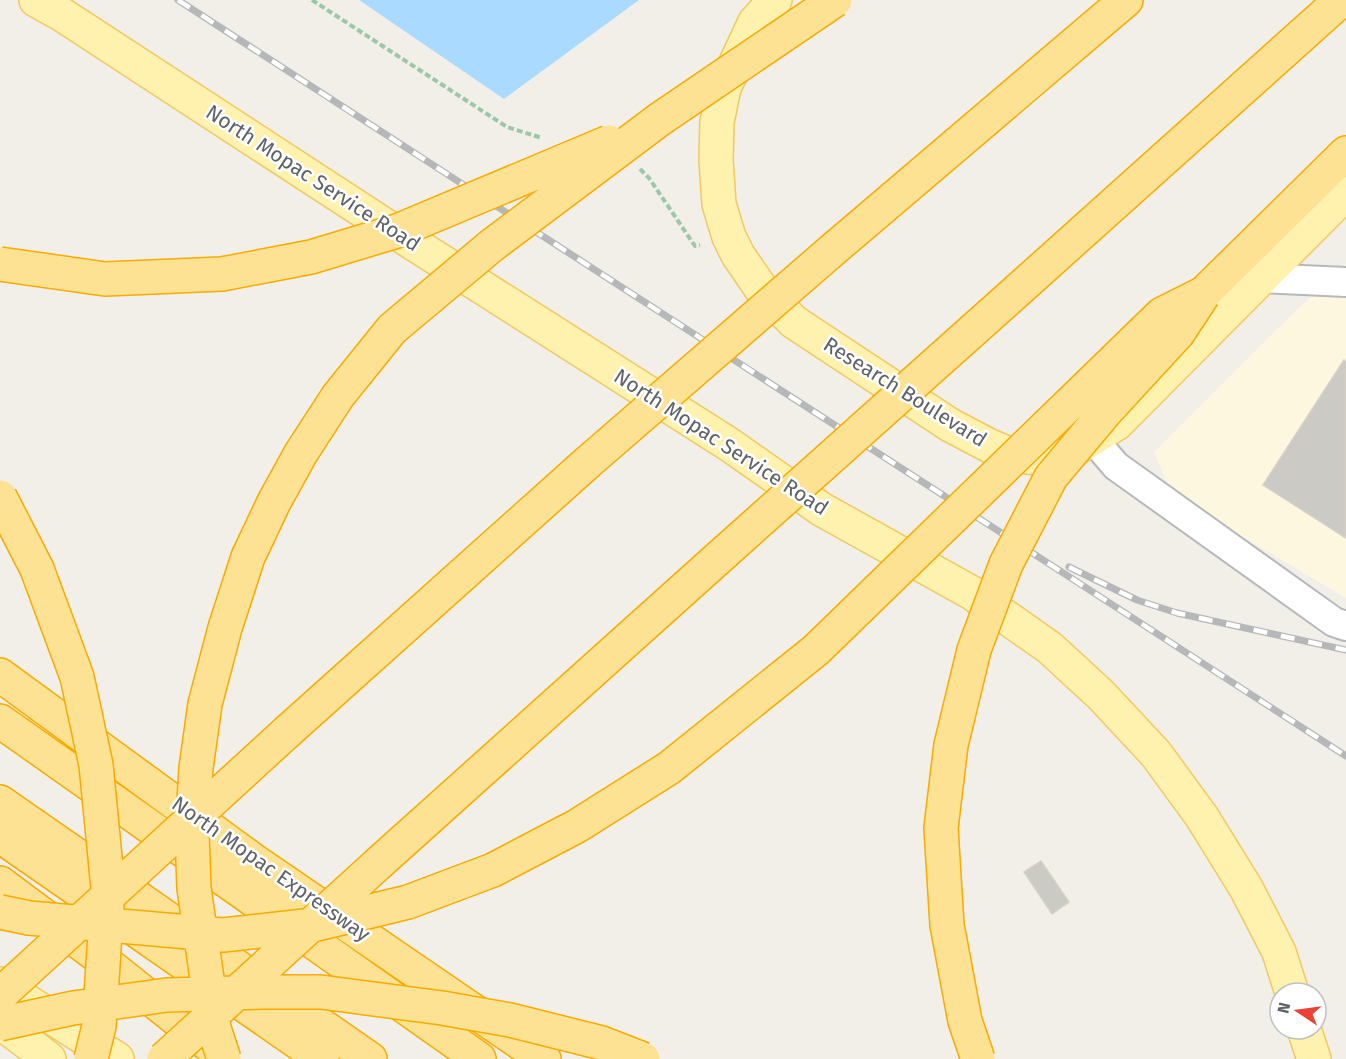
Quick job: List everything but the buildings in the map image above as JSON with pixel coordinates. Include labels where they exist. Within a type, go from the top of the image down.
[{"type":"highway","points":[[226,1059],[214,1028],[194,888],[192,834],[195,779],[205,704],[225,628],[248,557],[274,502],[301,453],[338,396],[392,329],[491,246],[660,119],[835,0]]},
{"type":"highway","points":[[1061,56],[1096,0]]},
{"type":"highway","points":[[0,995],[288,731],[587,463],[1126,0]]},
{"type":"highway","points":[[164,1059],[380,862],[1341,0]]},
{"type":"highway","points":[[0,264],[105,279],[222,274],[311,257],[397,231],[525,179],[660,119]]},
{"type":"highway","points":[[978,1059],[965,1021],[947,925],[941,828],[951,745],[974,651],[1006,564],[1051,477],[1108,409],[1178,333],[1204,293],[1346,153]]},
{"type":"highway","points":[[0,912],[76,923],[223,935],[313,925],[408,902],[493,870],[577,826],[669,768],[761,696],[816,650],[1162,314],[1204,293]]},
{"type":"highway","points":[[0,497],[37,569],[73,666],[96,765],[108,888],[99,1026],[91,1059]]},
{"type":"highway","name":"North Mopac Expressway","points":[[0,675],[253,860],[544,1059]]},
{"type":"highway","points":[[0,721],[479,1059]]},
{"type":"highway","points":[[0,802],[370,1059]]},
{"type":"highway","points":[[0,836],[322,1059]]},
{"type":"highway","points":[[0,883],[95,954],[226,1059]]},
{"type":"highway","points":[[0,1023],[73,1008],[167,995],[321,992],[442,1008],[510,1020],[602,1043],[643,1059]]},
{"type":"main road","name":"North Mopac Service Road","points":[[36,0],[730,445],[821,509],[972,593],[1050,648],[1101,695],[1156,754],[1202,817],[1246,888],[1279,952],[1288,981]]},
{"type":"main road","name":"Research Boulevard","points":[[774,0],[755,22],[724,88],[717,122],[716,160],[719,204],[729,237],[738,255],[762,290],[794,322],[950,425],[990,446],[1012,454],[1035,458],[1062,457],[1116,423],[1346,193]]},
{"type":"main road","points":[[0,984],[117,1059]]},
{"type":"main road","points":[[0,1023],[49,1059]]},
{"type":"main road","points":[[1308,1041],[1314,1059]]},
{"type":"lane","points":[[1259,278],[1346,282]]},
{"type":"lane","points":[[1092,438],[1116,466],[1334,622],[1346,626]]},
{"type":"path","points":[[312,0],[507,127],[547,139]]},
{"type":"path","points":[[634,164],[650,178],[695,246],[705,244]]},
{"type":"shaded area","points":[[1346,264],[1346,598],[1172,495],[1154,452],[1278,328]]},
{"type":"water","points":[[359,0],[639,0],[504,99]]},
{"type":"railway","points":[[178,0],[1346,756]]},
{"type":"railway","points":[[1069,567],[1137,600],[1177,613],[1346,650]]}]
